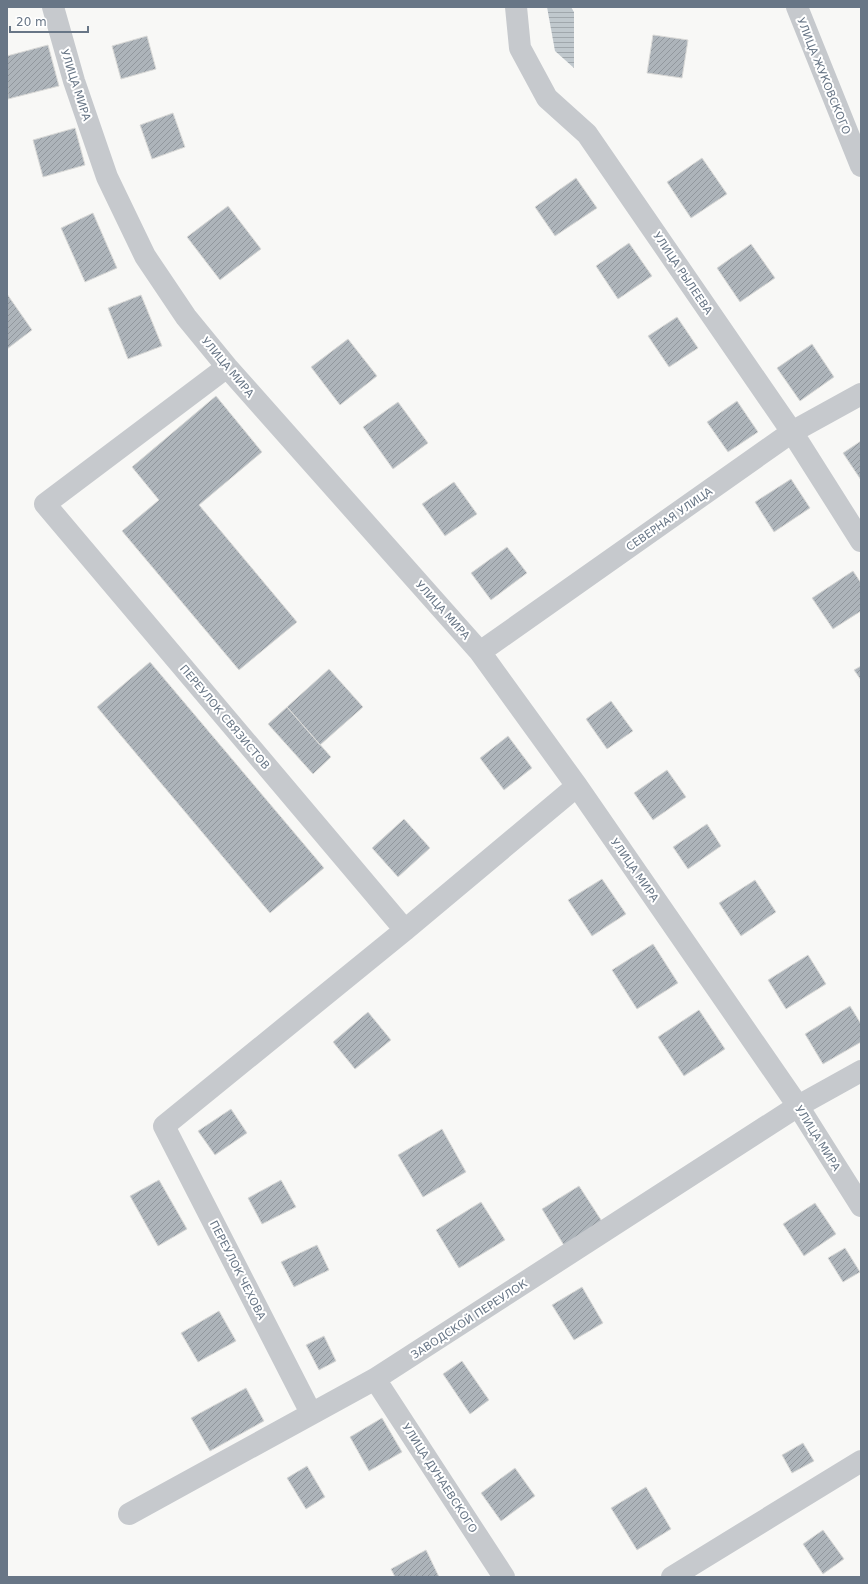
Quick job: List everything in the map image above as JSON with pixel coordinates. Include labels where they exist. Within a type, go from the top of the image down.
[{"type":"street","name":"УЛИЦА МИРА","points":[[53,7],[74,81],[107,177],[145,256],[186,317],[227,367],[480,652],[577,786],[798,1106],[861,1206]]},
{"type":"street","name":"УЛИЦА РЫЛЕЕВА","points":[[516,7],[520,48],[547,98],[587,134],[792,432],[861,541]]},
{"type":"street","name":"УЛИЦА ЖУКОВСКОГО","points":[[797,7],[861,166]]},
{"type":"street","name":"ПЕРЕУЛОК СВЯЗИСТОВ","points":[[227,367],[45,504],[405,930]]},
{"type":"street","name":"СЕВЕРНАЯ УЛИЦА","points":[[480,652],[792,432],[861,394]]},
{"type":"street","points":[[405,930],[577,786]]},
{"type":"street","name":"ПЕРЕУЛОК ЧЕХОВА","points":[[311,1413],[164,1126],[405,930]]},
{"type":"street","name":"ЗАВОДСКОЙ ПЕРЕУЛОК","points":[[129,1514],[375,1379],[798,1106],[861,1071]]},
{"type":"street","name":"УЛИЦА ДУНАЕВСКОГО","points":[[375,1379],[504,1577]]},
{"type":"street","points":[[672,1577],[861,1461]]},
{"type":"shaded area","points":[[547,7],[571,7],[574,12],[574,68],[555,51]]},
{"type":"building","points":[[653,35],[688,40],[682,78],[647,73]]},
{"type":"building","points":[[147,36],[156,69],[121,79],[112,46]]},
{"type":"building","points":[[48,45],[59,86],[8,99],[7,56]]},
{"type":"building","points":[[173,113],[185,147],[152,159],[140,125]]},
{"type":"building","points":[[75,128],[85,165],[43,177],[33,140]]},
{"type":"building","points":[[702,158],[727,194],[691,218],[667,182]]},
{"type":"building","points":[[576,178],[597,208],[555,236],[535,207]]},
{"type":"building","points":[[228,206],[261,249],[220,280],[187,237]]},
{"type":"building","points":[[93,213],[117,268],[85,282],[61,228]]},
{"type":"building","points":[[629,243],[652,276],[618,299],[596,266]]},
{"type":"building","points":[[751,244],[775,278],[740,302],[717,268]]},
{"type":"building","points":[[7,294],[32,330],[7,349]]},
{"type":"building","points":[[141,295],[162,346],[128,359],[108,308]]},
{"type":"building","points":[[677,317],[698,348],[669,367],[648,336]]},
{"type":"building","points":[[348,339],[377,376],[340,405],[311,367]]},
{"type":"building","points":[[812,344],[834,377],[800,401],[777,368]]},
{"type":"building","points":[[216,396],[262,452],[199,505],[297,622],[239,670],[122,531],[159,500],[132,467]]},
{"type":"building","points":[[737,401],[758,432],[728,452],[707,422]]},
{"type":"building","points":[[398,402],[428,443],[393,469],[363,427]]},
{"type":"building","points":[[861,441],[861,480],[843,453]]},
{"type":"building","points":[[791,479],[810,508],[774,532],[755,502]]},
{"type":"building","points":[[454,482],[477,514],[445,536],[422,504]]},
{"type":"building","points":[[507,547],[527,573],[491,600],[471,573]]},
{"type":"building","points":[[853,571],[861,583],[861,611],[833,629],[812,598]]},
{"type":"building","points":[[150,662],[324,868],[270,913],[97,707]]},
{"type":"building","points":[[861,666],[861,680],[854,670]]},
{"type":"building","points":[[329,669],[363,707],[320,745],[287,707]]},
{"type":"building","points":[[611,701],[633,731],[607,749],[586,719]]},
{"type":"building","points":[[287,707],[331,757],[313,774],[268,724]]},
{"type":"building","points":[[508,736],[532,768],[504,790],[480,758]]},
{"type":"building","points":[[667,770],[686,797],[653,820],[634,793]]},
{"type":"building","points":[[404,819],[430,848],[398,877],[372,848]]},
{"type":"building","points":[[707,824],[721,846],[688,869],[673,847]]},
{"type":"building","points":[[602,879],[626,914],[592,936],[568,900]]},
{"type":"building","points":[[755,880],[776,912],[741,936],[719,903]]},
{"type":"building","points":[[653,944],[678,983],[637,1009],[612,970]]},
{"type":"building","points":[[808,955],[826,984],[786,1009],[768,980]]},
{"type":"building","points":[[850,1006],[861,1024],[861,1042],[823,1064],[805,1034]]},
{"type":"building","points":[[699,1010],[725,1049],[684,1076],[658,1037]]},
{"type":"building","points":[[368,1012],[391,1040],[355,1069],[333,1042]]},
{"type":"building","points":[[231,1109],[247,1133],[215,1155],[198,1131]]},
{"type":"building","points":[[442,1129],[466,1172],[423,1197],[398,1155]]},
{"type":"building","points":[[159,1180],[187,1229],[158,1246],[130,1196]]},
{"type":"building","points":[[281,1180],[296,1207],[262,1224],[248,1198]]},
{"type":"building","points":[[579,1186],[603,1223],[565,1247],[542,1209]]},
{"type":"building","points":[[481,1202],[505,1240],[459,1268],[436,1230]]},
{"type":"building","points":[[815,1203],[836,1234],[804,1256],[783,1224]]},
{"type":"building","points":[[317,1245],[329,1270],[294,1287],[281,1262]]},
{"type":"building","points":[[845,1248],[860,1272],[843,1282],[828,1258]]},
{"type":"building","points":[[582,1287],[603,1323],[574,1340],[552,1305]]},
{"type":"building","points":[[219,1311],[236,1341],[198,1362],[181,1333]]},
{"type":"building","points":[[324,1336],[336,1361],[319,1370],[306,1345]]},
{"type":"building","points":[[462,1361],[489,1400],[470,1414],[443,1374]]},
{"type":"building","points":[[246,1388],[264,1421],[210,1451],[191,1418]]},
{"type":"building","points":[[382,1418],[402,1452],[369,1471],[350,1437]]},
{"type":"building","points":[[803,1443],[814,1461],[792,1473],[782,1455]]},
{"type":"building","points":[[307,1466],[325,1497],[306,1509],[287,1478]]},
{"type":"building","points":[[515,1468],[535,1496],[501,1521],[481,1493]]},
{"type":"building","points":[[646,1487],[671,1529],[637,1550],[611,1508]]},
{"type":"building","points":[[823,1530],[844,1559],[823,1574],[803,1544]]},
{"type":"building","points":[[426,1550],[439,1577],[395,1577],[391,1569]]}]
